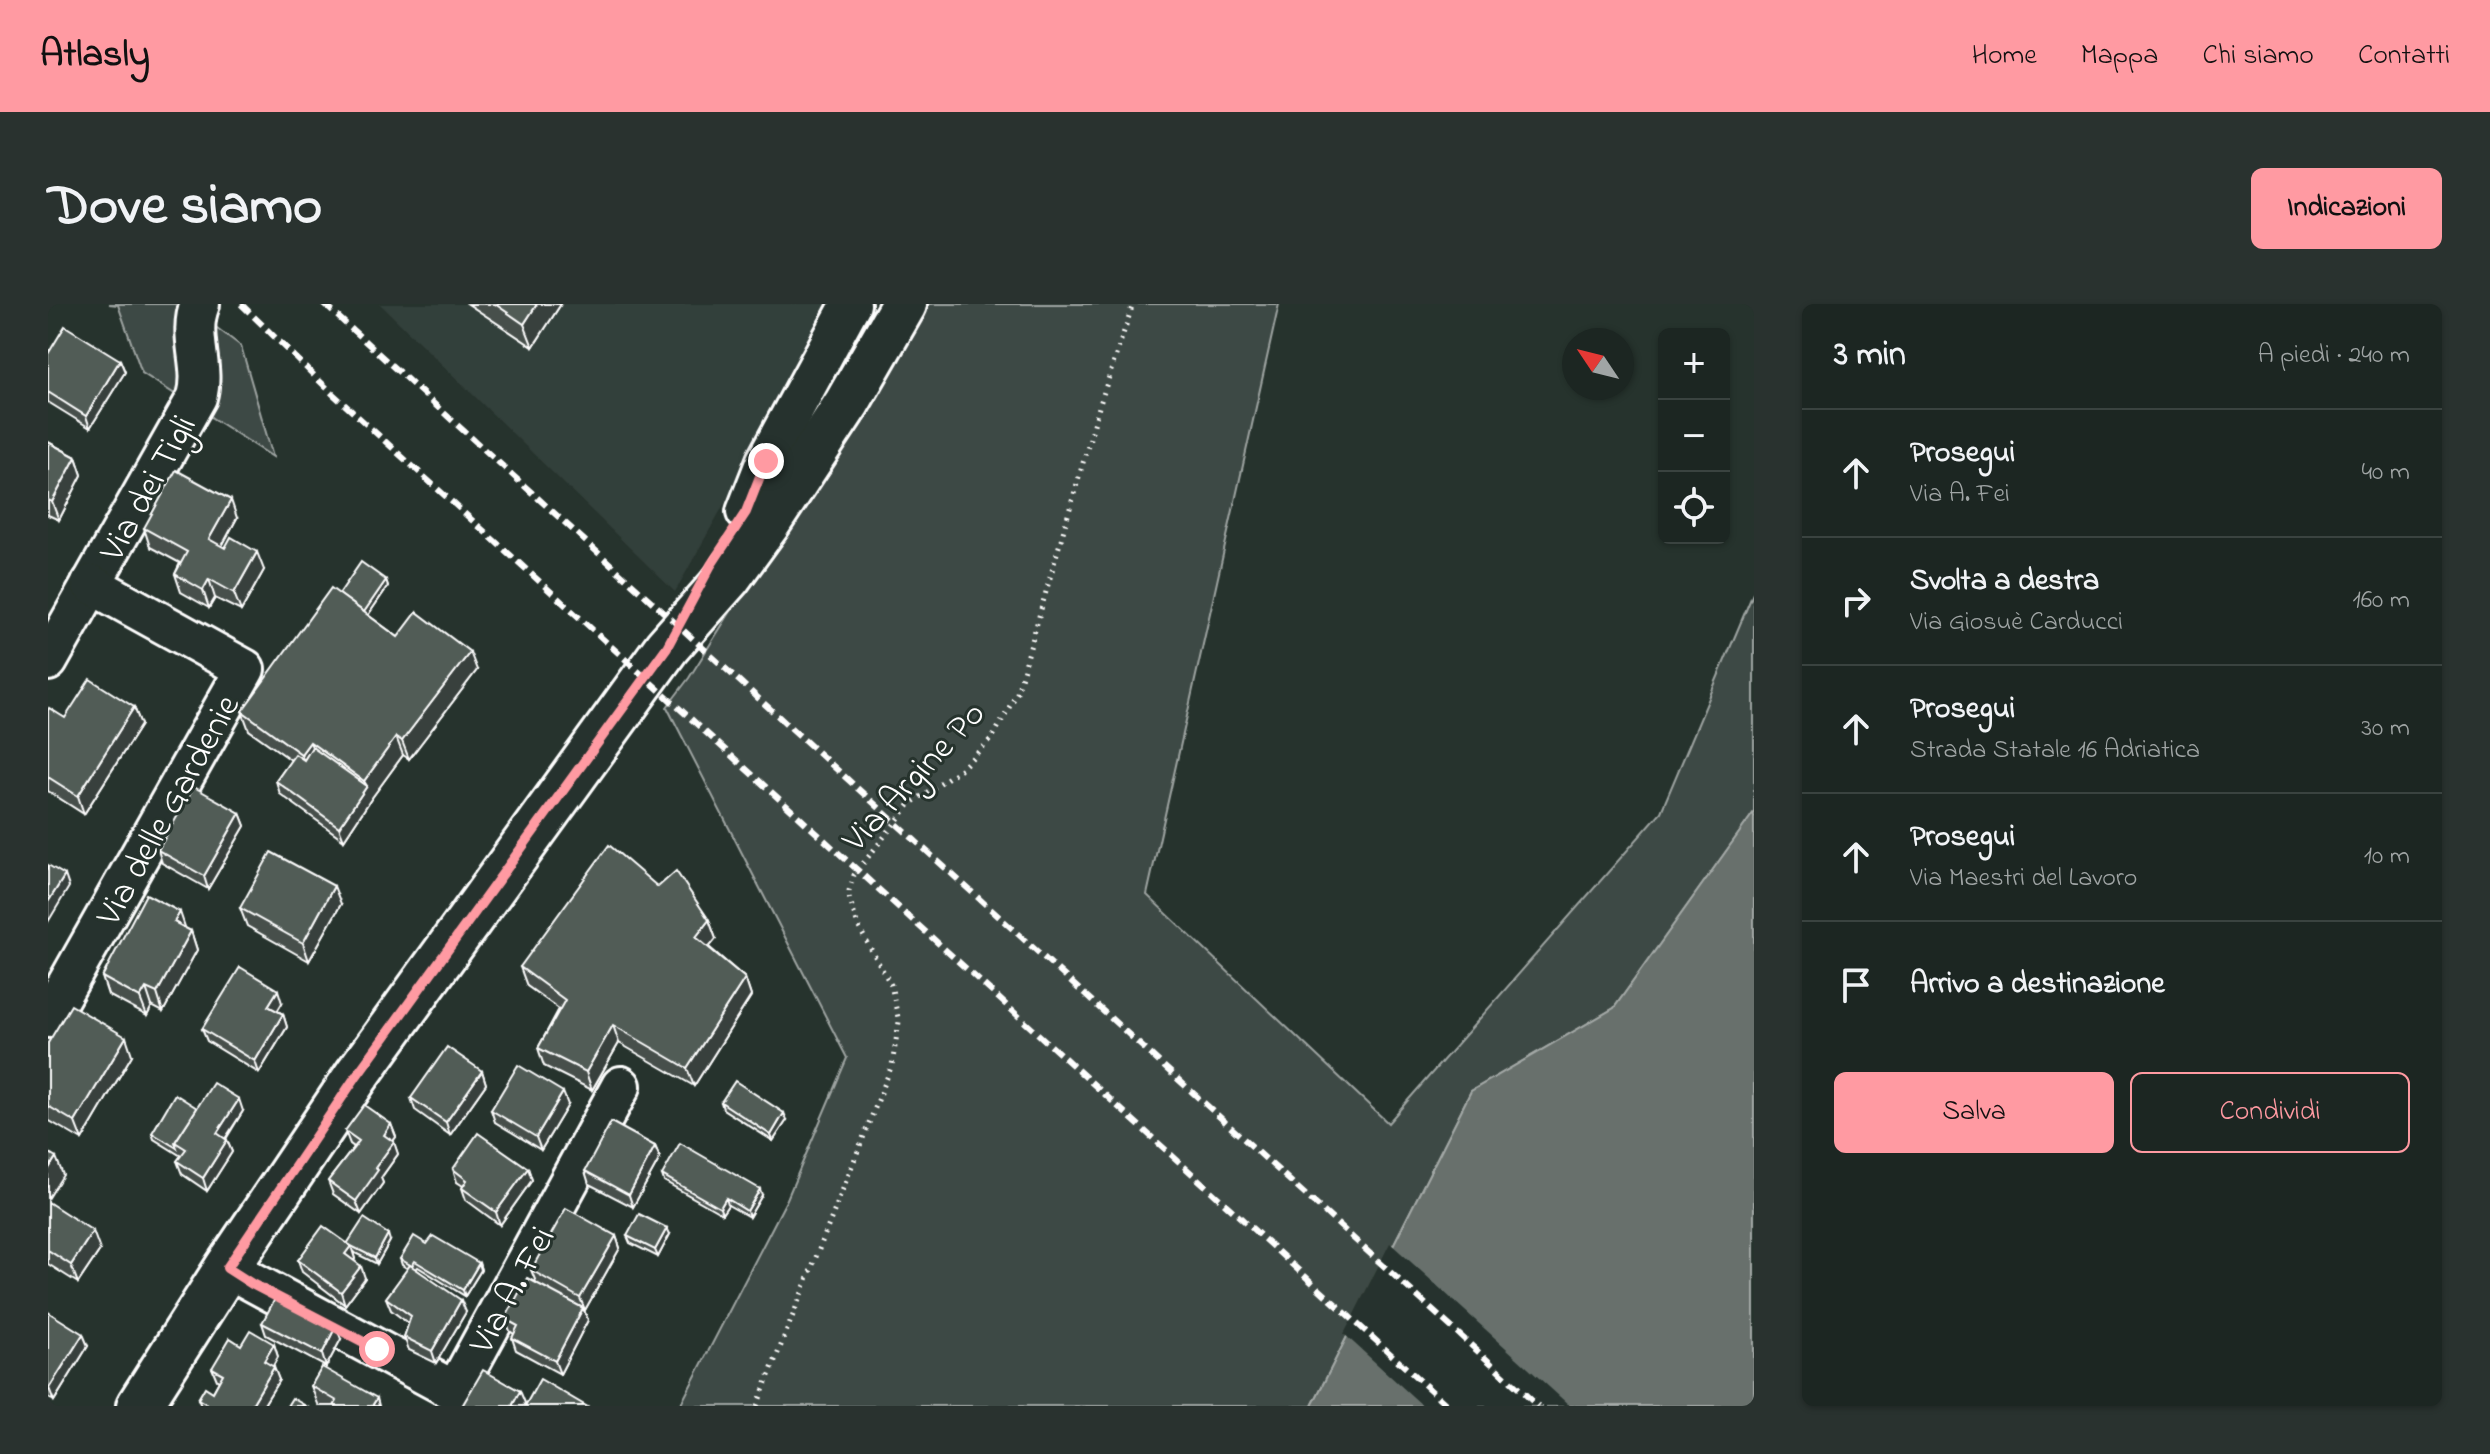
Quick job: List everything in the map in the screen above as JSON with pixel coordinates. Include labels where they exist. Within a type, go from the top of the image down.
[{"type":"main road","points":[[667,647],[711,565],[839,360],[869,304]]},
{"type":"main road","points":[[139,1406],[227,1268],[357,1075],[667,647],[728,578],[768,523],[847,403],[904,304]]},
{"type":"street","name":"Via dei Tigli","points":[[48,661],[197,397],[202,381],[194,322],[200,304]]},
{"type":"street","points":[[746,512],[766,461],[851,304]]},
{"type":"street","name":"Via delle Gardenie","points":[[48,1018],[245,669],[91,584]]},
{"type":"street","name":"Via A. Fei","points":[[227,1268],[455,1391],[621,1086]]},
{"type":"path","name":"Via Argine Po","points":[[757,1406],[892,1065],[899,1022],[891,985],[858,926],[848,894],[854,875],[910,804],[962,768],[993,737],[1017,693],[1099,407],[1133,304]]},
{"type":"shaded area","points":[[109,304],[185,304],[241,346],[273,457],[142,373],[118,305]]},
{"type":"shaded area","points":[[380,304],[836,304],[675,592]]},
{"type":"shaded area","points":[[924,304],[1279,304],[1147,895],[1388,1123],[1661,812],[1754,591],[1754,812],[1614,1008],[1471,1091],[1312,1406],[680,1406],[787,1199],[847,1058],[667,707],[689,678]]},
{"type":"shaded area","points":[[1754,812],[1754,1406],[1312,1406],[1471,1091],[1614,1008]]},
{"type":"pier","points":[[1390,1243],[1570,1406],[1423,1406],[1344,1334]]},
{"type":"building","points":[[495,304],[537,304],[524,324]]},
{"type":"building","points":[[65,326],[120,360],[86,416],[48,392],[48,354]]},
{"type":"building","points":[[48,442],[76,457],[52,502],[48,500]]},
{"type":"building","points":[[176,470],[231,500],[209,539],[225,548],[231,537],[257,552],[234,593],[209,579],[203,590],[175,574],[187,552],[144,528]]},
{"type":"building","points":[[361,562],[386,580],[364,612],[339,594]]},
{"type":"building","points":[[331,588],[398,637],[417,612],[470,652],[402,741],[396,737],[364,781],[310,742],[301,754],[242,711]]},
{"type":"building","points":[[90,679],[134,707],[78,796],[48,777],[48,710],[65,718]]},
{"type":"building","points":[[312,747],[367,786],[339,827],[276,781],[295,754],[304,760]]},
{"type":"building","points":[[194,787],[240,813],[204,876],[158,850]]},
{"type":"building","points":[[609,845],[658,887],[676,871],[709,920],[696,937],[745,978],[687,1068],[613,1025],[586,1072],[538,1048],[565,1000],[520,967]]},
{"type":"building","points":[[271,852],[334,886],[303,943],[240,908]]},
{"type":"building","points":[[48,865],[65,875],[48,902]]},
{"type":"building","points":[[146,894],[180,912],[174,922],[191,931],[157,993],[146,988],[140,998],[102,977]]},
{"type":"building","points":[[240,967],[278,990],[268,1006],[283,1014],[255,1061],[202,1029]]},
{"type":"building","points":[[71,1005],[126,1037],[75,1122],[48,1106],[48,1043]]},
{"type":"building","points":[[447,1047],[482,1071],[446,1122],[411,1098]]},
{"type":"building","points":[[518,1065],[563,1092],[536,1137],[491,1110]]},
{"type":"building","points":[[735,1081],[784,1113],[771,1135],[721,1102]]},
{"type":"building","points":[[213,1083],[239,1099],[217,1133],[227,1140],[203,1178],[177,1161],[186,1149],[175,1142]]},
{"type":"building","points":[[175,1094],[197,1108],[175,1142],[177,1148],[152,1133]]},
{"type":"building","points":[[364,1105],[391,1124],[384,1135],[394,1142],[356,1201],[328,1181],[359,1141],[345,1131]]},
{"type":"building","points":[[611,1122],[655,1146],[629,1195],[585,1171]]},
{"type":"building","points":[[478,1133],[528,1168],[496,1212],[462,1188],[467,1180],[453,1169]]},
{"type":"building","points":[[680,1143],[760,1189],[747,1211],[726,1198],[720,1208],[662,1175]]},
{"type":"building","points":[[48,1152],[56,1157],[48,1170]]},
{"type":"building","points":[[48,1202],[93,1231],[71,1265],[48,1250]]},
{"type":"building","points":[[566,1208],[616,1236],[580,1298],[531,1270]]},
{"type":"building","points":[[639,1214],[667,1228],[655,1250],[627,1236]]},
{"type":"building","points":[[364,1218],[388,1234],[375,1258],[347,1244]]},
{"type":"building","points":[[323,1226],[351,1246],[345,1254],[361,1266],[341,1292],[298,1260]]},
{"type":"building","points":[[414,1236],[427,1244],[433,1236],[479,1263],[463,1290],[415,1261],[412,1266],[400,1259]]},
{"type":"building","points":[[410,1265],[461,1300],[432,1351],[404,1337],[411,1316],[386,1298]]},
{"type":"building","points":[[527,1278],[583,1308],[555,1361],[512,1338],[518,1326],[505,1319]]},
{"type":"building","points":[[277,1295],[336,1326],[322,1354],[262,1323]]},
{"type":"building","points":[[48,1312],[83,1334],[49,1388],[48,1388]]},
{"type":"building","points":[[250,1330],[274,1344],[264,1361],[274,1367],[251,1406],[210,1406],[198,1399],[205,1387],[213,1392],[223,1374],[212,1368],[230,1338],[241,1345]]},
{"type":"building","points":[[322,1367],[377,1398],[372,1406],[334,1406],[337,1401],[311,1386]]},
{"type":"building","points":[[483,1370],[520,1391],[512,1406],[462,1406]]},
{"type":"building","points":[[540,1379],[586,1406],[525,1406]]},
{"type":"building","points":[[292,1398],[306,1406],[287,1406]]},
{"type":"railway","points":[[241,304],[333,394],[1448,1406]]},
{"type":"railway","points":[[324,304],[1538,1406]]},
{"type":"route","points":[[377,1349],[227,1268],[357,1075],[667,647],[711,565],[746,512],[766,461]]}]
